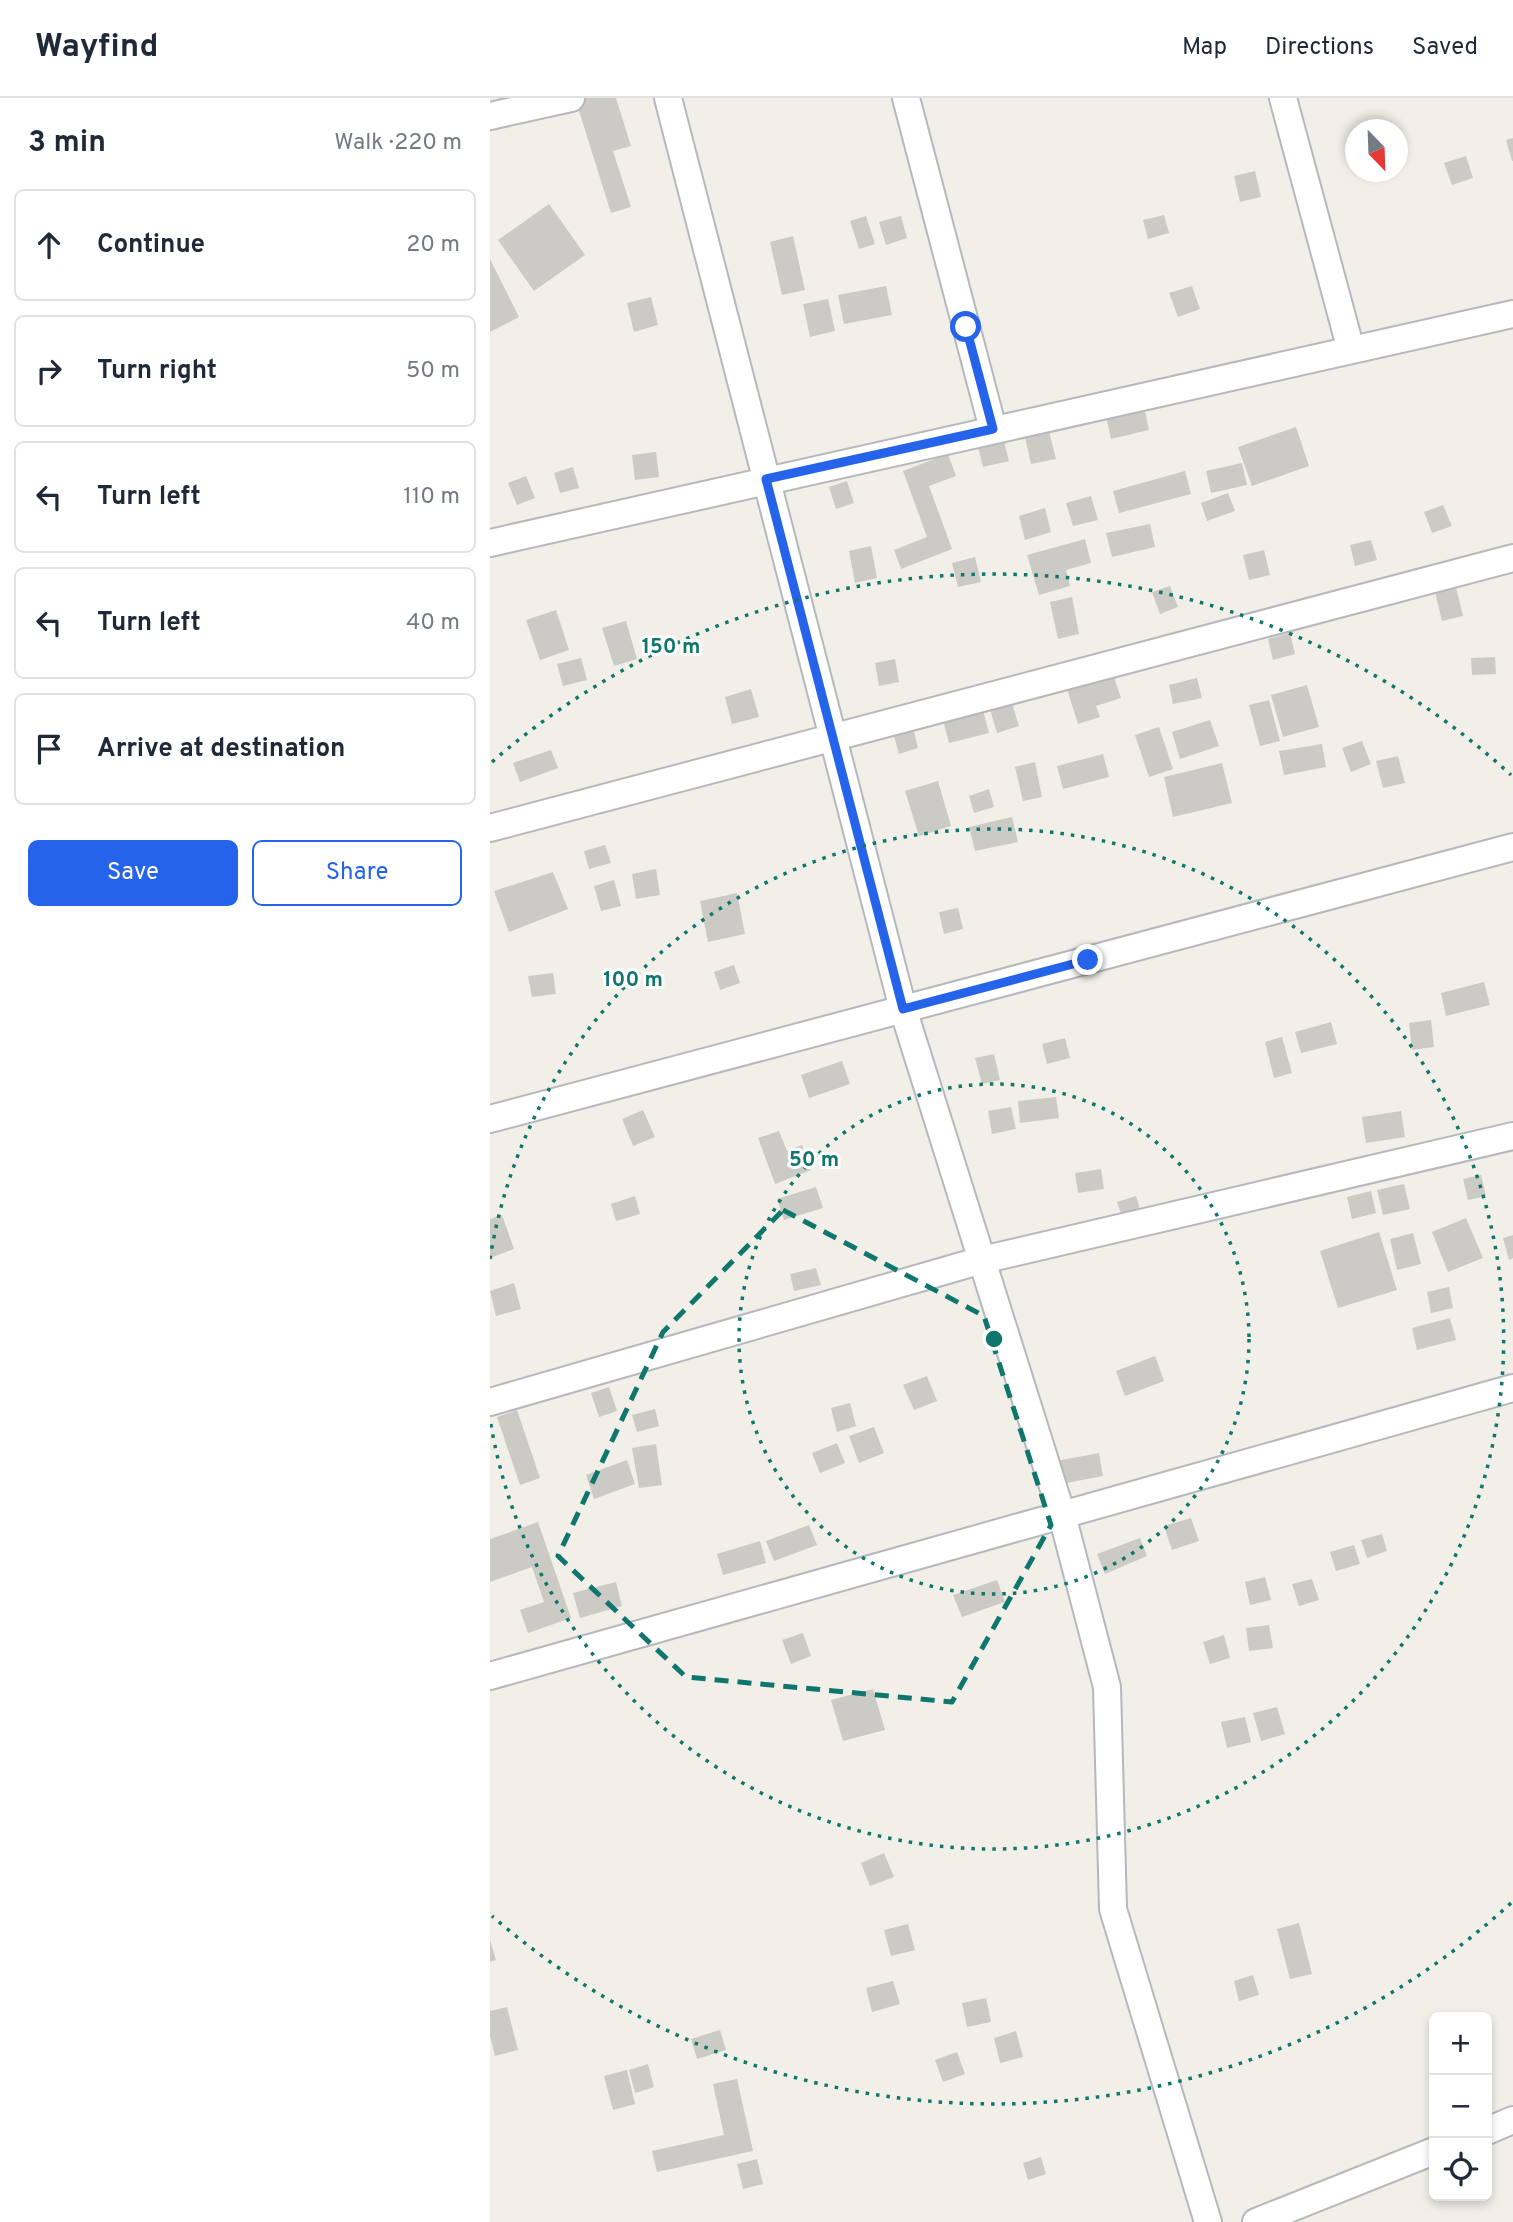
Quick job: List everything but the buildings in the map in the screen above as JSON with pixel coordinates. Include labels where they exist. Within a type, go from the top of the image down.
[{"type":"street","points":[[490,116],[571,98]]},
{"type":"street","points":[[668,98],[903,1009],[1062,1514],[1107,1688],[1113,1909],[1208,2222]]},
{"type":"street","points":[[906,98],[993,429]]},
{"type":"street","points":[[1283,98],[1351,350]]},
{"type":"street","points":[[490,543],[766,479],[1513,314]]},
{"type":"street","points":[[490,828],[1513,558]]},
{"type":"street","points":[[490,1119],[1513,847]]},
{"type":"street","points":[[490,1402],[982,1261],[1513,1136]]},
{"type":"street","points":[[490,1675],[1513,1388]]},
{"type":"street","points":[[1492,2128],[1513,2120]]},
{"type":"street","points":[[1256,2222],[1429,2153]]},
{"type":"highlighted area","points":[[783,1210],[984,1316],[1051,1525],[952,1702],[686,1677],[558,1556],[663,1332]]},
{"type":"route","points":[[966,327],[993,429],[766,479],[903,1009],[1088,960]]}]
